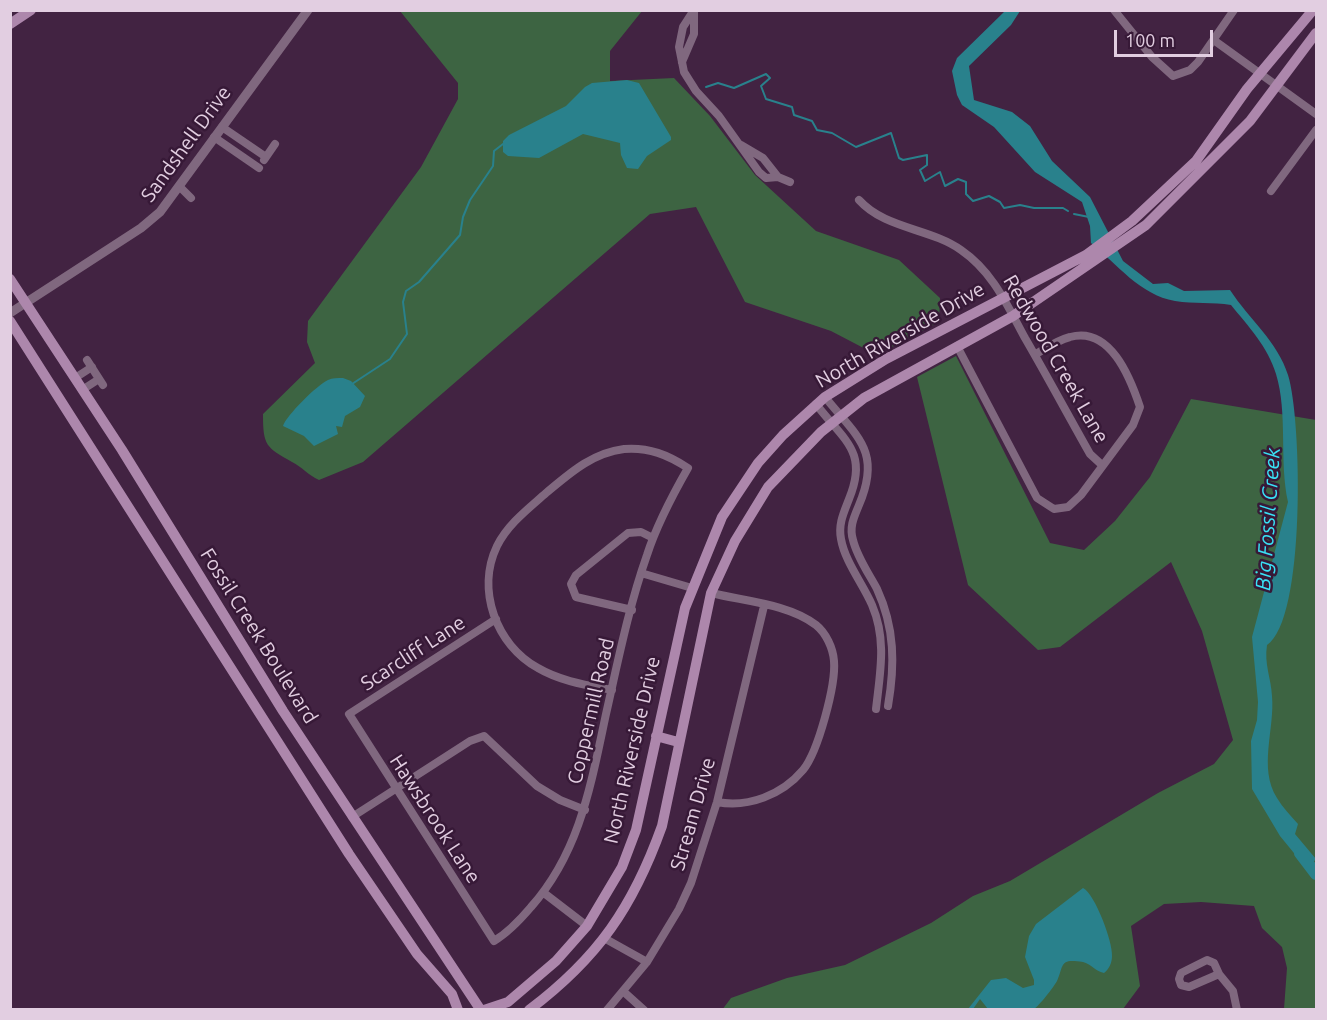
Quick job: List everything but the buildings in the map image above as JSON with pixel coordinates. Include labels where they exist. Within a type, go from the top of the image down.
[{"type":"main road","points":[[10,24],[31,10]]},
{"type":"main road","name":"North Riverside Drive","points":[[529,1010],[577,969],[604,938],[634,895],[662,826],[711,593],[754,506],[798,453],[839,415],[884,386],[1013,316],[1093,257],[1196,161],[1260,73],[1313,10]]},
{"type":"main road","name":"North Riverside Drive","points":[[474,1010],[508,1002],[529,986],[587,926],[622,867],[636,830],[680,625],[692,588],[712,538],[739,488],[783,435],[821,401],[886,359],[1003,297],[1093,257],[1132,236],[1185,189],[1267,102],[1277,85],[1317,33]]},
{"type":"main road","name":"Fossil Creek Boulevard","points":[[10,279],[75,378],[234,635],[352,817],[482,1009]]},
{"type":"main road","name":"Fossil Creek Boulevard","points":[[10,321],[349,854],[417,954],[452,994],[458,1010]]},
{"type":"main road","points":[[692,588],[711,593]]},
{"type":"main road","points":[[217,645],[234,635]]},
{"type":"main road","points":[[656,736],[678,742]]},
{"type":"main road","points":[[587,926],[604,938]]},
{"type":"street","name":"Sandshell Drive","points":[[10,313],[141,228],[160,212],[308,10]]},
{"type":"street","points":[[1114,10],[1164,70],[1173,76],[1192,68],[1215,41],[1234,10]]},
{"type":"street","points":[[682,64],[694,34],[694,11]]},
{"type":"street","points":[[694,11],[683,27],[679,47],[682,64],[691,86],[741,145],[759,172],[772,180],[778,177]]},
{"type":"street","points":[[1215,41],[1317,114]]},
{"type":"street","points":[[222,127],[266,157]]},
{"type":"street","points":[[1271,191],[1317,130]]},
{"type":"street","points":[[214,137],[258,169],[275,144]]},
{"type":"street","points":[[741,145],[763,158],[778,177],[790,182]]},
{"type":"street","points":[[180,186],[190,198]]},
{"type":"street","name":"Redwood Creek Lane","points":[[859,200],[876,215],[941,238],[962,250],[985,271],[1036,354],[1090,454],[1102,465]]},
{"type":"street","points":[[957,346],[1037,498],[1054,508],[1068,507],[1081,495],[1133,425],[1140,407],[1119,361],[1104,344],[1081,336],[1059,341],[1036,354]]},
{"type":"street","points":[[75,378],[89,364],[101,382],[82,390]]},
{"type":"street","points":[[821,401],[839,415],[861,443],[870,470],[851,529],[854,544],[883,603],[890,624],[894,665],[888,706]]},
{"type":"street","points":[[821,401],[831,423],[852,449],[858,470],[840,528],[843,548],[873,607],[879,627],[882,665],[876,709]]},
{"type":"street","name":"Coppermill Road","points":[[494,941],[510,930],[544,893],[567,856],[585,810],[641,573],[653,538],[688,468],[656,451],[633,449],[606,452],[572,471],[520,516],[497,546],[489,583],[490,600],[496,619]]},
{"type":"street","points":[[632,610],[576,597],[571,584],[576,575],[628,532],[641,532],[653,538]]},
{"type":"street","points":[[641,573],[692,588]]},
{"type":"street","points":[[711,593],[800,615],[818,626],[831,644],[834,662],[828,704],[813,755],[790,783],[769,796],[746,803],[717,802]]},
{"type":"street","name":"Stream Drive","points":[[608,1010],[647,962],[679,909],[691,883],[717,802],[764,606]]},
{"type":"street","points":[[496,619],[515,651],[538,668],[561,678],[612,690]]},
{"type":"street","name":"Scarcliff Lane","points":[[349,714],[496,619]]},
{"type":"street","name":"Hawsbrook Lane","points":[[349,714],[494,941]]},
{"type":"street","points":[[352,817],[471,741],[483,736],[537,786],[566,803],[585,810]]},
{"type":"street","points":[[544,893],[587,926]]},
{"type":"street","points":[[604,938],[647,962]]},
{"type":"street","points":[[1219,974],[1186,987],[1179,979],[1181,973],[1207,960],[1215,963],[1219,974],[1233,991],[1237,1010]]},
{"type":"street","points":[[624,992],[644,1010]]},
{"type":"shaded area","points":[[400,11],[642,11],[610,51],[610,81],[674,78],[710,116],[755,175],[816,231],[899,260],[940,298],[939,322],[877,355],[831,331],[745,302],[696,207],[650,214],[363,462],[319,480],[315,478],[271,449],[265,439],[263,414],[315,363],[307,342],[308,321],[421,167],[458,99],[458,83]]},
{"type":"shaded area","points":[[1005,11],[1020,11],[1011,25],[969,66],[974,100],[1012,112],[1030,126],[1052,161],[1090,197],[1123,261],[1153,284],[1168,283],[1184,291],[1230,290],[1270,341],[1288,375],[1296,432],[1297,517],[1289,598],[1280,628],[1267,645],[1266,658],[1272,709],[1268,761],[1271,786],[1284,809],[1298,824],[1295,834],[1316,859],[1307,869],[1280,836],[1252,789],[1251,741],[1257,720],[1258,702],[1252,637],[1288,502],[1284,470],[1282,405],[1276,374],[1263,346],[1231,305],[1175,301],[1162,298],[1140,286],[1091,243],[1090,226],[1082,202],[1035,172],[994,127],[962,105],[957,95],[952,71],[957,58]]},
{"type":"shaded area","points":[[627,80],[639,83],[671,137],[671,140],[647,156],[638,169],[627,168],[621,155],[620,143],[583,134],[539,158],[508,156],[503,152],[503,141],[509,135],[566,106],[585,87],[592,83]]},
{"type":"shaded area","points":[[956,356],[1050,543],[1084,550],[1115,521],[1150,477],[1191,399],[1316,420],[1316,1009],[1284,1009],[1287,968],[1282,947],[1262,928],[1254,906],[1201,902],[1164,904],[1131,926],[1140,986],[1123,1009],[722,1010],[731,998],[787,978],[845,965],[931,923],[973,896],[1010,881],[1158,793],[1214,764],[1233,740],[1202,631],[1171,562],[1060,647],[1038,650],[968,585],[917,377]]},
{"type":"shaded area","points":[[343,378],[351,381],[365,396],[360,407],[345,416],[342,427],[336,426],[338,434],[314,446],[304,436],[283,426],[296,408],[323,383],[330,379]]},
{"type":"shaded area","points":[[1083,888],[1098,908],[1110,940],[1112,959],[1106,971],[1101,972],[1083,962],[1066,962],[1055,984],[1034,1009],[988,1009],[980,999],[973,1009],[968,1009],[991,980],[1006,978],[1023,988],[1034,985],[1025,957],[1029,936],[1036,924]]},
{"type":"waterway","points":[[706,87],[718,83],[734,88],[766,74],[770,78],[761,86],[766,99],[792,107],[794,115],[812,121],[817,130],[832,133],[856,147],[891,133],[899,158],[903,160],[927,155],[927,165],[920,170],[925,181],[940,172],[945,186],[958,179],[966,182],[966,194],[973,201],[989,196],[1000,202],[1004,208],[1020,205],[1034,208],[1063,208],[1068,211]]},
{"type":"waterway","points":[[352,384],[390,359],[407,334],[403,302],[406,291],[419,282],[460,235],[463,217],[470,200],[493,166],[494,151],[503,144]]},
{"type":"waterway","points":[[1074,214],[1089,217]]},
{"type":"waterway","name":"Big Fossil Creek","points":[[1300,853],[1316,874]]}]
